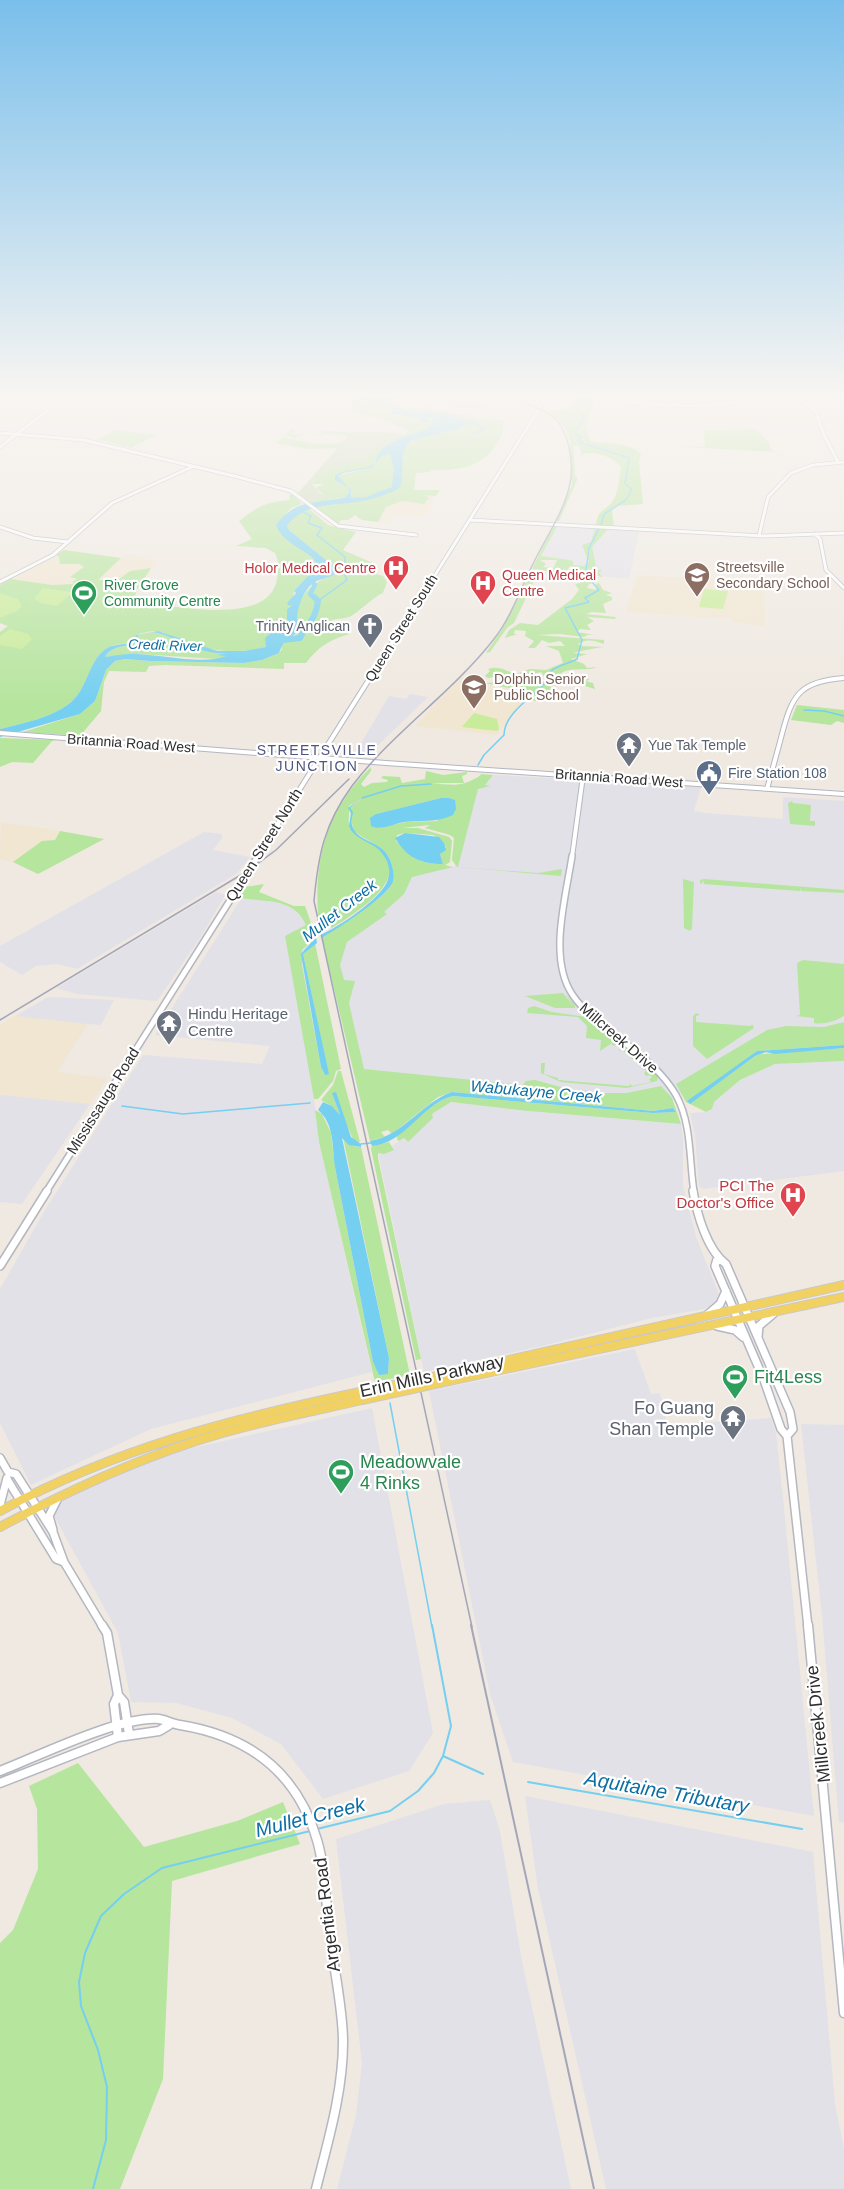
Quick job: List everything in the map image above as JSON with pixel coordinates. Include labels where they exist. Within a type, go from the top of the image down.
[{"type":"main road","name":"Erin Mills Parkway","points":[[443,1379],[744,1306],[844,1285]]},
{"type":"main road","name":"Erin Mills Parkway","points":[[29,1495],[136,1449],[190,1431],[275,1409],[361,1396],[844,1297]]},
{"type":"main road","name":"Erin Mills Parkway","points":[[36,1507],[102,1476],[195,1441],[361,1396]]},
{"type":"main road","points":[[0,1510],[29,1495]]},
{"type":"main road","points":[[0,1527],[36,1507]]},
{"type":"street","points":[[0,582],[48,558],[112,503],[118,500]]},
{"type":"street","points":[[303,500],[331,523],[341,527],[416,535]]},
{"type":"street","name":"Queen Street South","points":[[320,756],[482,500]]},
{"type":"street","points":[[759,536],[767,500]]},
{"type":"street","points":[[470,520],[759,536],[844,533]]},
{"type":"street","points":[[0,528],[33,538],[68,542]]},
{"type":"street","points":[[815,534],[820,539],[825,568],[830,577],[844,588]]},
{"type":"street","points":[[767,789],[790,704],[795,697],[812,684],[844,678]]},
{"type":"street","name":"Britannia Road West","points":[[0,733],[844,794]]},
{"type":"street","name":"Queen Street North","points":[[207,936],[320,756]]},
{"type":"street","name":"Millcreek Drive","points":[[583,776],[560,936],[558,954],[560,968],[569,989],[581,1006],[645,1057],[674,1091],[688,1130],[694,1196],[717,1259],[715,1266],[755,1358],[782,1429],[787,1436],[816,1694],[844,2013]]},
{"type":"street","points":[[582,790],[588,781],[612,778]]},
{"type":"street","name":"Mississauga Road","points":[[0,1266],[207,936]]},
{"type":"street","name":"Millcreek Drive","points":[[717,1259],[726,1264],[789,1412],[793,1429],[787,1436]]},
{"type":"street","points":[[706,1316],[720,1304],[726,1291]]},
{"type":"street","points":[[758,1339],[758,1330],[762,1322],[778,1311]]},
{"type":"street","points":[[712,1325],[735,1330],[747,1342]]},
{"type":"street","points":[[755,1358],[767,1357]]},
{"type":"street","points":[[0,1458],[19,1500],[56,1559],[64,1562],[107,1633],[118,1695],[124,1702],[129,1734]]},
{"type":"street","points":[[7,1475],[16,1474],[66,1555],[64,1562]]},
{"type":"street","points":[[0,1505],[7,1475]]},
{"type":"street","points":[[55,1537],[49,1516],[60,1495]]},
{"type":"street","points":[[118,1695],[114,1704],[118,1737]]},
{"type":"street","name":"Argentia Road","points":[[0,1771],[117,1725],[160,1719],[169,1725],[197,1727],[230,1737],[262,1756],[287,1780],[310,1817],[318,1842],[343,2042],[337,2104],[316,2189]]},
{"type":"street","name":"Argentia Road","points":[[0,1783],[118,1737],[159,1731],[169,1725]]},
{"type":"shaded area","points":[[402,500],[434,500],[424,517],[393,515],[389,522],[378,522],[386,507]]},
{"type":"shaded area","points":[[557,527],[639,531],[629,579],[590,575],[590,567],[569,566],[570,560],[541,556]]},
{"type":"shaded area","points":[[64,550],[121,558],[130,554],[157,562],[136,591],[134,599],[11,579]]},
{"type":"shaded area","name":"Streetsville Secondary School","points":[[637,575],[764,583],[765,626],[733,622],[733,619],[626,612]]},
{"type":"shaded area","name":"Dolphin Senior Public School","points":[[460,678],[531,694],[496,735],[415,726]]},
{"type":"shaded area","points":[[410,694],[428,697],[370,753],[356,752],[389,696],[406,699]]},
{"type":"shaded area","points":[[490,776],[701,787],[694,811],[783,819],[783,797],[844,801],[844,1040],[749,1045],[672,1100],[359,1074],[329,942],[393,881],[455,866],[476,788],[485,785]]},
{"type":"shaded area","points":[[1,822],[104,839],[38,874],[13,862],[0,859]]},
{"type":"shaded area","points":[[204,832],[222,834],[222,838],[213,850],[250,857],[236,874],[77,969],[57,964],[36,966],[22,975],[0,962],[0,946]]},
{"type":"shaded area","points":[[216,892],[225,895],[202,935],[157,1001],[77,994],[56,988]]},
{"type":"shaded area","points":[[241,899],[268,900],[289,906],[304,919],[307,925],[311,1071],[319,1142],[372,1372],[151,1429],[31,1485],[0,1423],[0,1289],[45,1210],[143,1055],[262,1064],[270,1046],[155,1035]]},
{"type":"shaded area","points":[[48,997],[114,1000],[101,1025],[87,1024],[57,1072],[107,1079],[22,1204],[0,1202],[0,1025]]},
{"type":"shaded area","points":[[15,1016],[87,1024],[57,1072],[107,1079],[90,1104],[0,1095],[0,1025]]},
{"type":"shaded area","points":[[844,1061],[844,1171],[703,1189],[699,1186],[695,1135],[690,1113],[706,1112],[712,1109],[714,1102],[740,1080],[775,1064]]},
{"type":"shaded area","points":[[451,1102],[681,1124],[683,1186],[696,1237],[719,1294],[716,1303],[704,1309],[652,1318],[542,1346],[424,1372],[378,1153],[384,1154],[394,1149],[392,1146],[404,1138],[407,1142],[432,1114]]},
{"type":"shaded area","points":[[635,1349],[651,1394],[660,1393],[667,1425],[771,1418],[776,1433],[814,1816],[513,1762],[490,1694],[429,1391]]},
{"type":"shaded area","points":[[372,1408],[433,1733],[409,1771],[323,1799],[281,1744],[232,1718],[176,1703],[131,1702],[118,1633],[53,1514],[59,1500],[170,1453]]},
{"type":"shaded area","points":[[801,1424],[844,1425],[844,1823],[839,1822],[822,1616]]},
{"type":"shaded area","points":[[525,1796],[813,1852],[835,2104],[844,2149],[844,2189],[606,2189],[538,1889]]},
{"type":"shaded area","points":[[490,1800],[500,1831],[521,1956],[571,2189],[337,2189],[356,2115],[362,2063],[336,1839],[444,1804]]},
{"type":"green space","points":[[298,500],[302,504],[291,508],[276,525],[317,562],[317,566],[294,591],[292,607],[287,609],[287,619],[273,631],[266,647],[246,651],[217,650],[197,646],[158,631],[145,632],[136,635],[132,642],[109,647],[102,652],[92,666],[81,690],[63,708],[37,719],[0,729],[0,632],[8,626],[0,623],[0,585],[11,579],[52,585],[73,584],[72,582],[77,579],[70,577],[84,567],[79,564],[60,564],[59,557],[56,555],[64,550],[121,558],[98,580],[118,580],[130,571],[151,568],[136,591],[135,602],[216,610],[238,609],[256,604],[270,594],[277,579],[277,559],[275,553],[266,548],[236,546],[252,539],[239,521],[263,506],[275,502]]},
{"type":"green space","points":[[311,500],[327,500],[309,503],[308,501]]},
{"type":"green space","points":[[339,500],[427,500],[424,504],[402,501],[386,507],[378,522],[362,520],[355,515],[348,520],[341,520],[338,525],[314,507]]},
{"type":"green space","points":[[566,500],[568,500],[559,521],[557,521]]},
{"type":"green space","points":[[612,500],[643,500],[643,504],[616,506],[612,511],[614,527],[596,525],[600,513]]},
{"type":"green space","points":[[308,508],[328,525],[356,532],[343,550],[375,564],[378,567],[376,574],[383,576],[387,582],[383,593],[355,614],[347,618],[332,620],[329,623],[333,625],[323,628],[350,634],[325,644],[306,663],[284,663],[284,669],[165,665],[149,666],[146,672],[109,671],[104,682],[101,711],[80,736],[23,732],[80,714],[95,701],[106,670],[115,661],[125,659],[244,663],[262,660],[279,653],[282,649],[281,643],[298,631],[296,620],[304,595],[319,581],[336,574],[332,565],[287,526],[298,514]]},
{"type":"green space","points":[[553,526],[557,527],[541,556],[570,560],[573,561],[573,565],[584,566],[589,562],[582,545],[591,542],[595,528],[608,529],[592,547],[596,566],[592,568],[603,571],[599,572],[602,577],[570,566],[565,573],[552,571],[557,560],[540,560],[546,564],[543,567],[550,568],[548,571],[532,569]]},
{"type":"green space","points":[[531,572],[537,575],[514,623],[507,628],[490,652],[486,653],[501,631]]},
{"type":"green space","points":[[576,578],[595,580],[597,582],[589,584],[587,588],[596,590],[596,584],[599,583],[603,590],[612,593],[606,595],[612,597],[612,600],[603,604],[606,613],[586,614],[616,617],[615,619],[587,617],[594,621],[587,625],[591,630],[580,629],[577,632],[594,635],[584,637],[560,634],[537,635],[604,640],[604,644],[594,641],[581,642],[578,644],[581,646],[603,647],[573,653],[587,654],[571,659],[584,664],[587,668],[597,667],[568,670],[560,674],[586,675],[589,680],[585,681],[593,683],[595,689],[572,682],[581,679],[571,678],[565,684],[551,686],[550,691],[553,696],[538,690],[542,697],[538,702],[520,695],[519,690],[485,683],[501,682],[515,686],[522,682],[529,686],[547,681],[541,672],[516,678],[503,676],[488,678],[485,676],[490,671],[488,669],[492,668],[516,674],[530,669],[546,670],[563,663],[559,651],[546,646],[565,646],[560,641],[549,643],[542,640],[535,648],[528,648],[534,641],[525,636],[526,631],[515,630],[514,634],[518,634],[505,638],[509,630],[520,623],[538,625],[572,599],[579,590],[575,584],[581,583]]},
{"type":"green space","points":[[43,588],[72,593],[57,606],[40,603],[34,598]]},
{"type":"green space","points":[[704,589],[728,591],[723,609],[699,607]]},
{"type":"green space","points":[[0,593],[18,599],[22,606],[17,611],[0,618]]},
{"type":"green space","points":[[10,629],[28,634],[32,639],[22,649],[0,645],[0,636]]},
{"type":"green space","points":[[153,632],[177,639],[182,644],[229,653],[224,658],[216,659],[138,654],[104,657],[114,647],[133,644],[138,635]]},
{"type":"green space","points":[[797,705],[844,710],[844,723],[837,721],[831,725],[791,720]]},
{"type":"green space","points":[[474,713],[497,719],[499,729],[497,731],[462,727]]},
{"type":"green space","points":[[0,738],[56,740],[52,741],[33,763],[12,762],[0,767]]},
{"type":"green space","points":[[371,767],[371,771],[361,784],[364,787],[372,783],[387,782],[388,780],[381,778],[383,776],[400,777],[402,783],[425,779],[426,771],[443,775],[467,772],[462,776],[464,783],[430,783],[457,785],[462,784],[474,779],[480,774],[493,775],[485,785],[490,786],[478,789],[458,867],[538,873],[562,869],[561,876],[457,867],[452,860],[454,838],[450,835],[425,828],[430,825],[402,828],[418,828],[449,837],[452,841],[450,862],[445,865],[453,867],[412,877],[404,894],[384,912],[387,914],[347,942],[340,965],[344,980],[355,981],[349,1003],[364,1069],[523,1085],[526,1081],[535,1080],[568,1089],[606,1093],[626,1093],[661,1086],[672,1098],[681,1124],[451,1102],[432,1114],[433,1118],[408,1142],[404,1138],[399,1141],[397,1139],[397,1136],[430,1108],[453,1096],[653,1113],[676,1112],[673,1108],[653,1111],[452,1092],[438,1097],[392,1134],[388,1130],[381,1132],[385,1137],[370,1141],[322,938],[378,899],[392,883],[392,866],[387,855],[379,847],[353,830],[350,808],[362,798],[349,806],[349,824],[351,828],[356,834],[373,844],[386,856],[390,868],[387,880],[380,892],[368,903],[332,928],[318,915],[317,893],[322,853],[327,835],[334,817],[356,783]],"holes":[[[441,798],[453,799],[437,821],[406,822],[379,828],[376,814]],[[405,833],[434,835],[446,847],[440,854],[443,864],[426,863],[412,856],[396,841],[397,835]]]},
{"type":"green space","points":[[792,801],[811,805],[810,821],[815,821],[815,826],[790,824],[788,803]]},
{"type":"green space","points":[[60,831],[104,839],[38,874],[13,862],[42,841],[55,840]]},
{"type":"green space","points":[[683,879],[694,882],[692,929],[690,931],[684,928]]},
{"type":"green space","points":[[704,879],[844,890],[844,893],[801,891],[800,888],[800,891],[704,884],[703,880],[702,884],[700,883],[700,880]]},
{"type":"green space","points":[[264,884],[259,892],[294,906],[305,906],[316,937],[302,950],[302,965],[321,1067],[325,1075],[324,1053],[303,954],[315,943],[341,1069],[336,1071],[333,1081],[318,1099],[314,1099],[285,936],[306,925],[301,916],[286,905],[238,898],[245,887]]},
{"type":"green space","points":[[803,960],[844,964],[844,1016],[829,1022],[814,1023],[814,1018],[796,1016],[800,1015],[797,963]]},
{"type":"green space","points":[[563,993],[574,1007],[565,993],[575,1005],[575,1008],[555,1008],[525,996]]},
{"type":"green space","points":[[534,1006],[552,1012],[587,1017],[615,1039],[617,1043],[614,1046],[611,1044],[615,1041],[600,1051],[601,1040],[586,1038],[587,1026],[578,1017],[527,1013],[528,1008]]},
{"type":"green space","points":[[696,1013],[700,1015],[696,1016],[696,1022],[751,1026],[752,1024],[754,1028],[707,1059],[693,1046],[693,1016]]},
{"type":"green space","points":[[844,1022],[844,1045],[757,1051],[690,1103],[761,1054],[844,1048],[844,1061],[775,1064],[740,1080],[714,1102],[712,1109],[706,1112],[686,1102],[676,1084],[767,1030],[786,1026],[824,1027]]},
{"type":"green space","points":[[624,1047],[642,1059],[658,1076],[657,1081],[627,1088],[561,1082],[541,1073],[541,1063],[545,1063],[544,1074],[558,1078],[558,1080],[629,1086],[651,1082],[650,1075],[646,1076],[644,1073],[646,1071],[622,1050],[618,1051]]},
{"type":"green space","points":[[338,1071],[341,1071],[360,1142],[354,1141],[332,1093],[340,1115],[332,1106],[321,1100],[333,1085]]},
{"type":"green space","points":[[315,1110],[322,1114],[331,1133],[335,1167],[373,1362],[379,1374],[388,1374],[389,1358],[343,1137],[353,1146],[361,1147],[410,1375],[375,1382],[319,1142]]},
{"type":"green space","points":[[389,1142],[394,1150],[384,1154],[378,1153],[378,1158],[421,1359],[416,1360],[371,1149],[372,1146]]},
{"type":"green space","points":[[78,1763],[144,1847],[237,1821],[283,1802],[300,1844],[172,1881],[163,2079],[120,2189],[0,2189],[0,1943],[13,1930],[38,1869],[37,1809],[29,1786]]},
{"type":"water","name":"Credit River","points":[[329,500],[366,500],[319,506],[294,518],[287,526],[338,572],[315,582],[308,588],[301,600],[298,613],[299,631],[291,637],[294,640],[284,641],[279,653],[262,660],[244,663],[125,659],[115,661],[106,670],[95,701],[80,714],[0,737],[0,729],[46,716],[70,703],[76,697],[102,652],[112,646],[132,642],[136,635],[158,631],[217,651],[244,651],[266,647],[265,638],[287,619],[287,609],[292,606],[287,603],[296,593],[294,591],[317,566],[311,556],[286,539],[276,525],[291,510]],"holes":[[[153,632],[198,649],[227,653],[217,655],[226,656],[206,660],[133,654],[105,657],[112,650],[137,641],[138,635]]]},
{"type":"water","points":[[361,798],[350,808],[353,812],[353,828],[360,836],[377,845],[386,854],[393,869],[393,881],[373,903],[322,938],[322,934],[368,904],[387,882],[388,866],[383,855],[377,848],[351,831],[349,826],[351,813],[348,808]]},
{"type":"water","points":[[441,798],[455,800],[456,809],[453,815],[428,821],[404,822],[383,827],[371,826],[370,818],[376,814]]},
{"type":"water","points":[[405,833],[439,837],[446,850],[440,854],[443,864],[428,863],[410,855],[395,838]]},
{"type":"water","points":[[316,937],[317,943],[303,954],[329,1074],[325,1075],[321,1067],[301,954]]},
{"type":"water","points":[[844,1045],[844,1048],[775,1054],[766,1052],[755,1056],[690,1104],[687,1101],[757,1051]]},
{"type":"water","points":[[336,1092],[351,1137],[361,1144],[361,1147],[349,1145],[342,1138],[389,1358],[388,1374],[379,1375],[373,1362],[335,1167],[332,1137],[327,1122],[318,1110],[323,1102],[332,1106],[340,1115],[332,1093]]},
{"type":"water","points":[[452,1092],[653,1111],[673,1108],[676,1112],[653,1113],[453,1096],[432,1107],[394,1138],[372,1146],[370,1141],[392,1133],[441,1097]]},
{"type":"waterway","name":"Mullet Creek","points":[[478,765],[484,755],[504,735],[505,727],[513,713],[544,684],[551,671],[577,659],[582,640],[565,608],[589,602],[585,598],[599,590],[592,582],[595,578],[586,570],[589,548],[604,514],[626,500]]},
{"type":"waterway","points":[[301,511],[311,516],[308,523],[322,528],[317,535],[345,557],[344,573],[347,580],[318,601]]},
{"type":"waterway","name":"Credit River","points":[[310,579],[315,585],[310,594],[315,599]]},
{"type":"waterway","name":"Credit River","points":[[283,640],[300,638],[315,613],[318,601],[314,597]]},
{"type":"waterway","points":[[804,710],[824,711],[844,716]]},
{"type":"waterway","name":"Mullet Creek","points":[[362,798],[401,786],[431,784]]},
{"type":"waterway","points":[[122,1106],[183,1114],[310,1103]]},
{"type":"waterway","name":"Wabukayne Creek","points":[[361,1144],[371,1143]]},
{"type":"waterway","name":"Mullet Creek","points":[[390,1403],[432,1627]]},
{"type":"waterway","name":"Mullet Creek","points":[[432,1625],[451,1726],[443,1756]]},
{"type":"waterway","name":"Mullet Creek","points":[[317,1829],[390,1811],[418,1791],[434,1773],[443,1756]]},
{"type":"waterway","name":"Aquitaine Tributary","points":[[443,1756],[483,1774]]},
{"type":"waterway","name":"Aquitaine Tributary","points":[[528,1782],[802,1829]]},
{"type":"waterway","name":"Mullet Creek","points":[[93,2189],[106,2140],[107,2087],[98,2050],[81,2006],[79,1982],[85,1953],[101,1916],[124,1894],[162,1868],[310,1831]]},
{"type":"railway","points":[[472,1627],[314,901],[320,855],[329,827],[342,800],[368,766],[478,659],[494,639],[511,611],[565,500]]},
{"type":"railway","points":[[0,1020],[249,870],[276,850],[349,779]]},
{"type":"railway","points":[[471,1625],[594,2189]]},
{"type":"place","name":"Holor Medical Centre","points":[[396,591]]},
{"type":"place","name":"Streetsville Secondary School","points":[[697,598]]},
{"type":"place","name":"Queen Medical Centre","points":[[483,606]]},
{"type":"place","name":"River Grove Community Centre","points":[[84,616]]},
{"type":"place","name":"Trinity Anglican","points":[[370,649]]},
{"type":"place","name":"Dolphin Senior Public School","points":[[474,710]]},
{"type":"place","name":"Yue Tak Temple","points":[[629,768]]},
{"type":"place","name":"Fire Station 108","points":[[709,796]]},
{"type":"place","name":"Hindu Heritage Centre","points":[[169,1046]]},
{"type":"place","name":"PCI The Doctor's Office","points":[[793,1218]]},
{"type":"place","name":"Fit4Less","points":[[735,1400]]},
{"type":"place","name":"Fo Guang Shan Temple","points":[[733,1441]]},
{"type":"place","name":"Meadowvale 4 Rinks","points":[[341,1495]]},
{"type":"district","name":"STREETSVILLE JUNCTION","points":[[317,758]]}]
